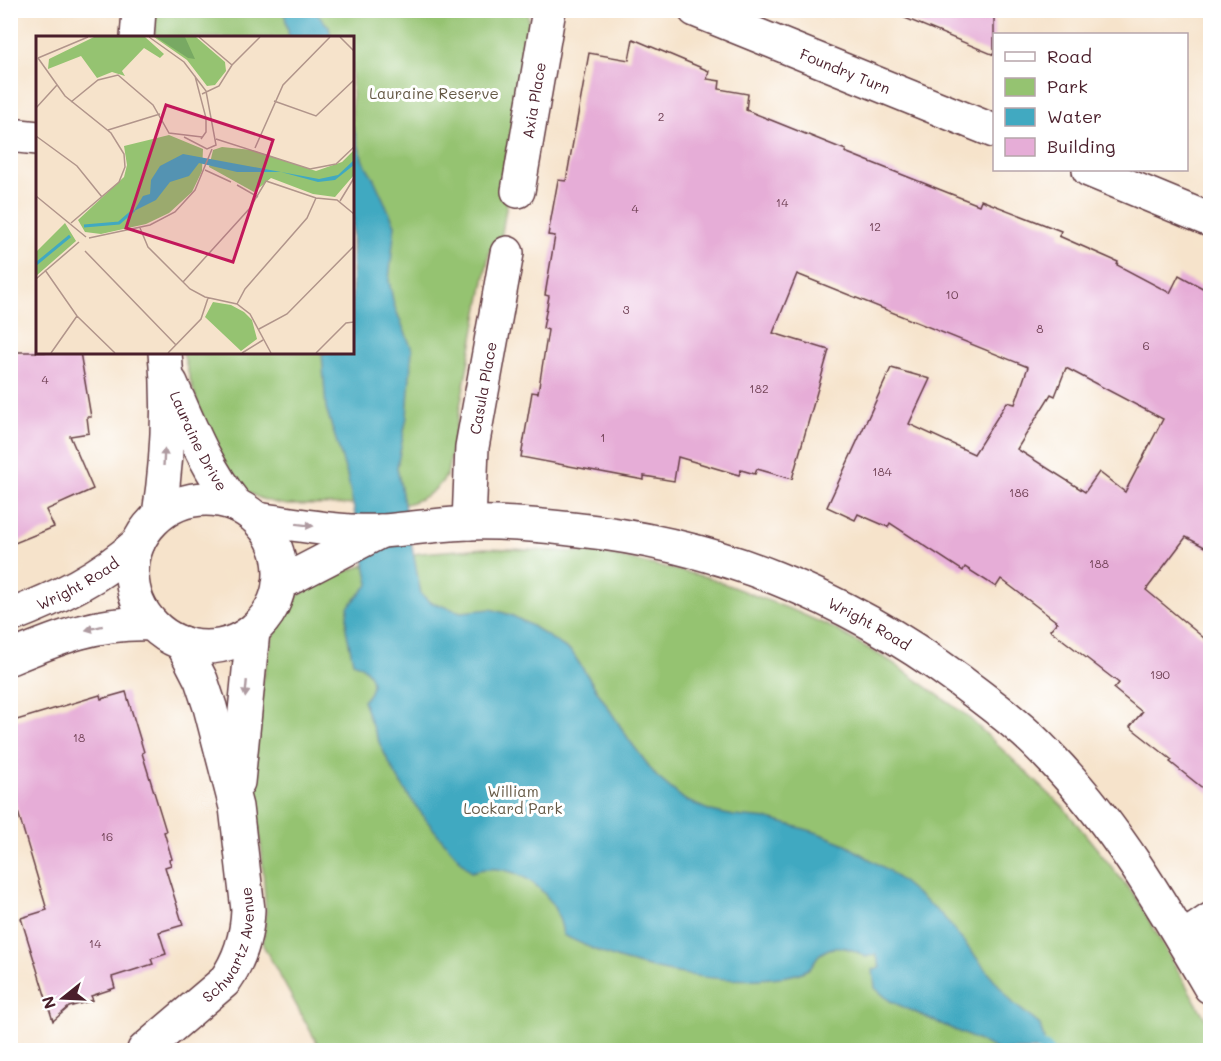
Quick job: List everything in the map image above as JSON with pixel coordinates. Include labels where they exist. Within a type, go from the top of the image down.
[{"type":"street","points":[[137,36],[139,10]]},
{"type":"street","name":"Axia Place","points":[[518,191],[549,10]]},
{"type":"street","name":"Foundry Turn","points":[[695,10],[993,131]]},
{"type":"street","points":[[10,135],[36,138]]},
{"type":"street","points":[[1091,171],[1210,220]]},
{"type":"street","name":"Casula Place","points":[[469,523],[472,447],[507,253]]},
{"type":"street","name":"Lauraine Drive","points":[[166,363],[203,455],[219,485],[247,512]]},
{"type":"street","name":"Lauraine Drive","points":[[159,515],[165,443],[166,363]]},
{"type":"street","points":[[196,499],[216,499],[247,512],[268,533],[276,549],[280,566],[279,584],[275,601],[253,631],[219,646],[200,647],[182,643],[161,632],[152,624],[135,594],[132,577],[133,559],[138,543],[147,528],[159,515],[176,504],[196,499]]},
{"type":"street","name":"Wright Road","points":[[247,512],[362,535],[435,525],[469,523],[573,529],[684,548],[732,561],[828,600],[876,625],[941,667],[1005,714],[1048,754],[1086,798],[1132,858],[1210,987]]},
{"type":"street","name":"Wright Road","points":[[279,584],[362,535]]},
{"type":"street","name":"Wright Road","points":[[10,615],[88,581],[111,567],[138,543]]},
{"type":"street","points":[[10,658],[90,628],[129,623],[152,624]]},
{"type":"street","name":"Schwartz Avenue","points":[[236,807],[253,631]]},
{"type":"street","name":"Schwartz Avenue","points":[[144,1050],[224,982],[241,950],[247,927],[248,910],[236,807],[210,707],[201,680],[182,643]]},
{"type":"street","points":[[1182,939],[1210,920]]},
{"type":"green space","name":"Lauraine Reserve","points":[[155,11],[528,11],[529,27],[501,189],[509,190],[499,251],[490,249],[447,475],[439,486],[419,500],[406,504],[288,505],[270,502],[252,495],[232,475],[213,443],[198,405],[183,354],[354,354],[354,36],[155,36]]},
{"type":"green space","name":"William Lockard Park","points":[[486,548],[600,553],[707,577],[833,628],[890,661],[966,715],[1064,808],[1135,896],[1210,1027],[1210,1050],[321,1050],[263,945],[266,912],[254,789],[255,745],[259,696],[277,619],[288,603],[301,593],[347,571],[374,562],[420,553]]},
{"type":"water","points":[[284,11],[315,11],[329,27],[331,36],[289,36]]},
{"type":"water","points":[[354,130],[363,161],[395,225],[389,281],[394,305],[412,349],[407,417],[397,467],[421,594],[430,602],[461,612],[491,609],[511,615],[572,652],[630,741],[657,777],[685,800],[711,811],[734,816],[769,819],[815,832],[841,842],[888,870],[943,916],[1013,1003],[1040,1025],[1044,1040],[1038,1050],[999,1050],[890,1001],[875,988],[873,970],[880,967],[876,954],[866,957],[849,949],[831,949],[819,955],[810,968],[803,972],[777,978],[743,980],[672,972],[607,955],[563,935],[553,905],[532,882],[518,874],[487,869],[471,872],[436,832],[407,793],[372,727],[363,701],[371,690],[371,678],[365,669],[353,662],[346,629],[348,607],[369,584],[347,475],[326,408],[322,354],[354,354]]},
{"type":"building","points":[[994,10],[993,55],[888,11]]},
{"type":"building","points":[[633,39],[709,71],[707,79],[720,81],[719,89],[748,94],[746,110],[979,205],[981,200],[1061,231],[1059,236],[1118,262],[1117,265],[1170,293],[1179,275],[1210,292],[1210,550],[1186,537],[1146,590],[1210,643],[1210,794],[1130,727],[1142,712],[1114,689],[1119,683],[1050,630],[1057,622],[1001,579],[996,587],[965,567],[963,571],[890,523],[888,527],[858,514],[855,520],[827,507],[891,368],[930,379],[909,424],[974,454],[1007,402],[1015,404],[1028,367],[797,274],[773,333],[829,350],[792,479],[757,469],[755,474],[741,470],[739,475],[678,457],[674,481],[644,476],[644,480],[521,457],[532,392],[538,393],[548,330],[543,328],[549,296],[545,295],[555,236],[548,235],[558,180],[566,181],[589,53],[629,60]],"holes":[[[1066,368],[1163,419],[1125,492],[1099,472],[1085,492],[1017,449],[1051,394],[1055,396]]]},
{"type":"building","points":[[10,352],[80,354],[91,417],[87,417],[89,433],[70,436],[93,489],[46,510],[54,527],[10,545]]},
{"type":"building","points":[[126,692],[166,831],[164,832],[172,859],[169,860],[171,865],[165,867],[183,925],[159,932],[166,954],[151,959],[153,964],[112,977],[115,988],[91,996],[93,1000],[69,1007],[53,1021],[21,918],[47,910],[10,785],[10,722],[100,695],[101,699]]},
{"type":"waterway","points":[[1040,1046],[1048,1050]]}]
